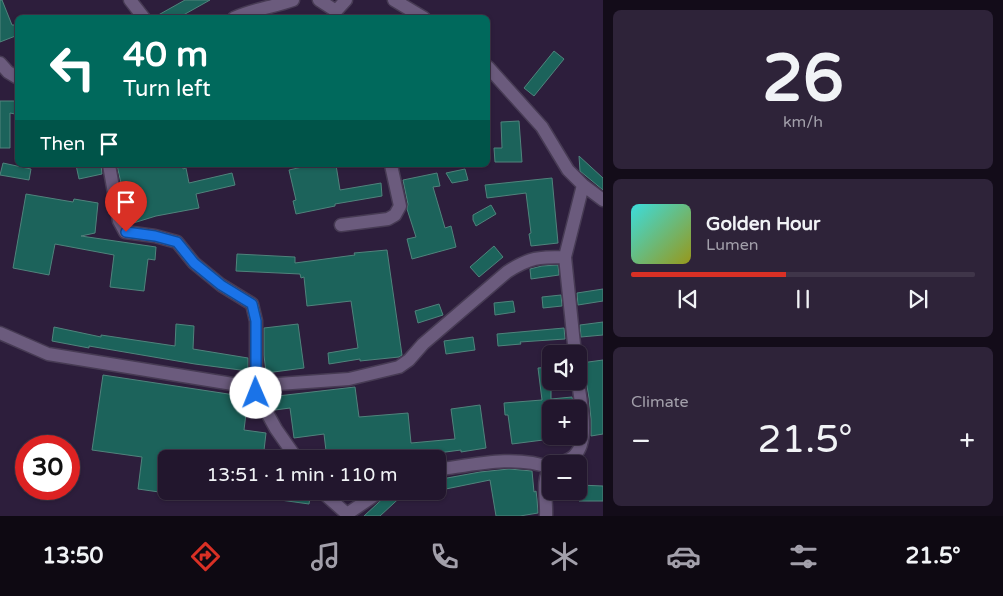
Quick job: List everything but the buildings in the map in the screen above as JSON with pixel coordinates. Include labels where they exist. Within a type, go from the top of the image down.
[{"type":"street","points":[[130,0],[142,15]]},
{"type":"street","points":[[240,15],[251,10],[276,6],[293,0]]},
{"type":"street","points":[[318,0],[337,14],[346,0]]},
{"type":"street","points":[[394,0],[419,15]]},
{"type":"street","points":[[0,63],[15,76]]},
{"type":"street","points":[[490,70],[542,127],[564,163],[583,185],[603,200]]},
{"type":"street","points":[[109,167],[119,221],[126,232],[155,236],[177,242],[194,263],[221,285],[252,304],[256,321],[256,393],[276,429],[291,450]]},
{"type":"street","points":[[341,226],[388,219],[395,215],[400,206],[391,167]]},
{"type":"street","points":[[573,345],[565,257],[583,185]]},
{"type":"street","points":[[0,333],[48,354],[238,385],[349,379],[399,367],[409,360],[423,344],[521,262],[537,257],[565,257]]},
{"type":"street","points":[[575,455],[582,446],[583,420],[579,390]]},
{"type":"street","points":[[446,469],[501,462],[542,465]]},
{"type":"street","points":[[331,500],[346,514],[367,500]]},
{"type":"street","points":[[546,500],[546,516]]},
{"type":"route","points":[[126,232],[155,236],[177,242],[194,263],[221,285],[252,304],[256,321],[256,393]]}]
